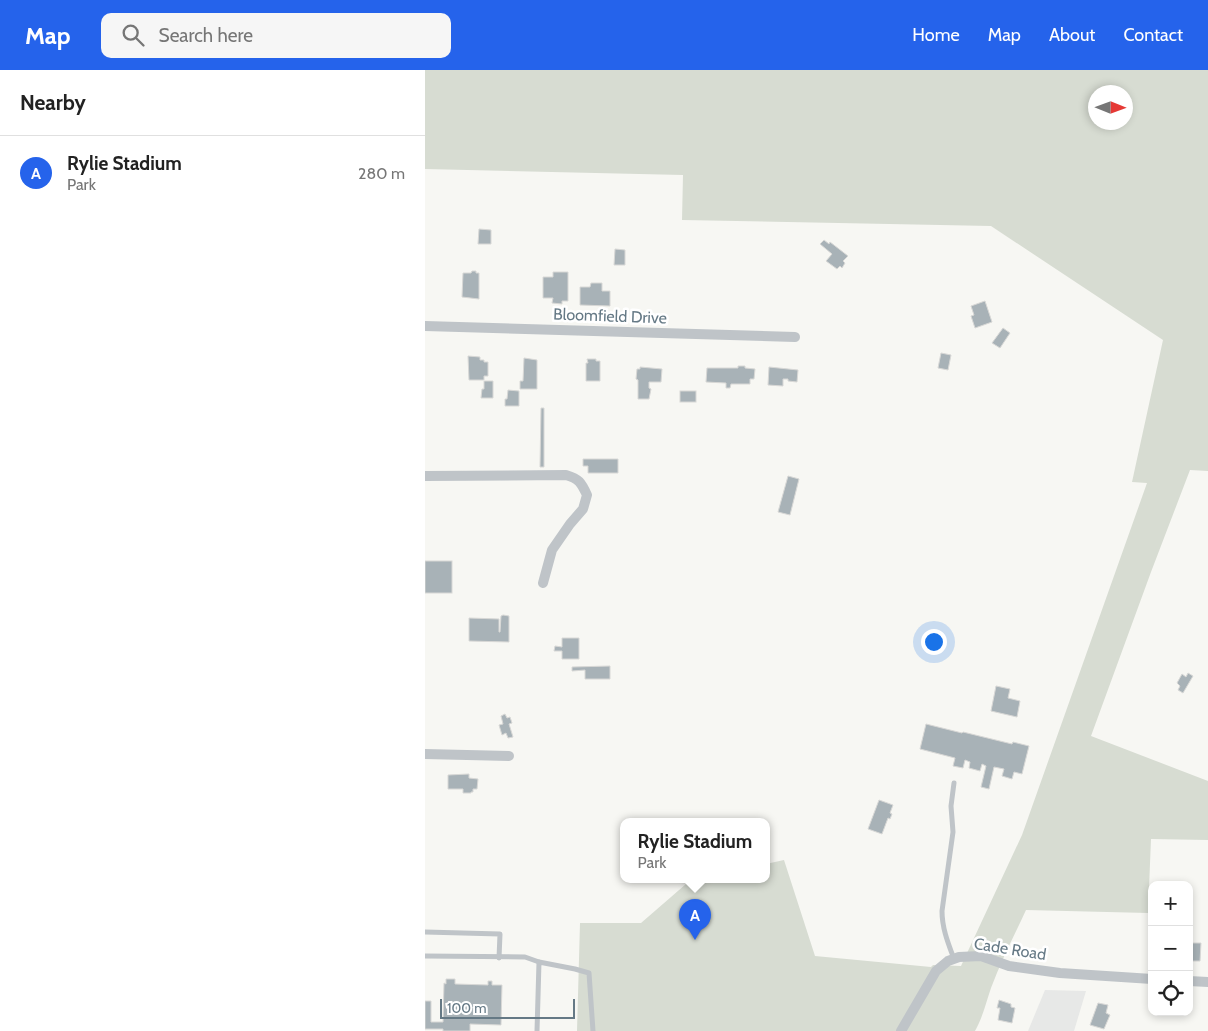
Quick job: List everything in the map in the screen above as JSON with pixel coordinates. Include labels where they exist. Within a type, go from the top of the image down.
[{"type":"street","name":"Bloomfield Drive","points":[[425,326],[795,337]]},
{"type":"street","points":[[425,476],[566,475],[582,483],[587,495],[583,509],[569,524],[552,550],[543,583]]},
{"type":"street","points":[[425,754],[509,756]]},
{"type":"street","name":"Cade Road","points":[[901,1031],[936,971],[948,961],[959,957],[981,956],[1009,966],[1075,974],[1148,979]]},
{"type":"street","points":[[1193,980],[1208,982]]},
{"type":"lane","points":[[954,783],[951,806],[953,832],[942,921],[954,959]]},
{"type":"lane","points":[[425,932],[499,934],[499,958]]},
{"type":"lane","points":[[427,956],[525,957],[589,973],[593,1031]]},
{"type":"lane","points":[[537,1031],[539,962]]},
{"type":"shaded area","points":[[425,70],[1208,70],[1208,471],[1190,470],[1091,736],[1208,781],[1208,840],[1151,839],[1148,913],[1026,910],[999,968],[975,1031],[577,1031],[580,923],[641,923],[686,884],[770,883],[770,863],[784,860],[815,956],[931,967],[933,965],[961,966],[1022,835],[1147,483],[1132,482],[1163,340],[991,226],[682,220],[683,175],[425,169]]},
{"type":"shaded area","points":[[1045,990],[1086,991],[1074,1031],[1028,1031]]},
{"type":"building","points":[[479,229],[491,230],[491,244],[478,244]]},
{"type":"building","points":[[824,240],[829,244],[830,242],[848,256],[843,261],[845,263],[842,268],[840,266],[837,269],[826,261],[832,254],[820,244]]},
{"type":"building","points":[[615,249],[625,250],[625,265],[614,265]]},
{"type":"building","points":[[472,271],[479,273],[479,299],[462,297],[463,273],[471,273]]},
{"type":"building","points":[[553,272],[568,272],[568,301],[562,301],[562,304],[552,303],[553,298],[543,298],[543,277],[553,277]]},
{"type":"building","points":[[591,283],[602,283],[602,291],[610,291],[610,306],[580,305],[580,287],[590,287]]},
{"type":"building","points":[[985,301],[992,322],[975,328],[971,316],[974,315],[971,306]]},
{"type":"building","points":[[1003,328],[1010,333],[1000,348],[992,343]]},
{"type":"building","points":[[941,353],[951,355],[948,370],[938,368]]},
{"type":"building","points":[[468,356],[480,357],[480,360],[488,362],[488,376],[484,376],[484,380],[469,380]]},
{"type":"building","points":[[524,358],[537,360],[537,389],[520,389],[520,381],[523,381]]},
{"type":"building","points":[[587,359],[600,361],[600,381],[586,381]]},
{"type":"building","points":[[738,366],[755,369],[754,379],[750,379],[750,384],[731,384],[730,388],[726,388],[726,383],[706,382],[707,368],[738,368]]},
{"type":"building","points":[[640,367],[662,369],[661,382],[649,382],[649,388],[651,389],[649,399],[638,399],[638,380],[636,379],[637,369],[640,369]]},
{"type":"building","points":[[769,367],[798,370],[797,382],[783,379],[783,386],[768,385]]},
{"type":"building","points":[[484,381],[493,381],[493,398],[481,398]]},
{"type":"building","points":[[508,390],[519,391],[519,406],[505,406]]},
{"type":"building","points":[[680,391],[696,391],[696,402],[680,402]]},
{"type":"building","points":[[541,408],[544,408],[544,467],[540,467]]},
{"type":"building","points":[[583,459],[618,459],[618,473],[588,473],[588,466],[583,466]]},
{"type":"building","points":[[788,476],[799,479],[790,515],[778,512]]},
{"type":"building","points":[[425,561],[452,561],[452,593],[425,593]]},
{"type":"building","points":[[501,616],[509,616],[509,642],[469,641],[469,618],[499,619],[500,632]]},
{"type":"building","points":[[562,638],[579,638],[579,659],[562,659],[562,651],[554,651],[555,646],[562,647]]},
{"type":"building","points":[[610,666],[610,679],[585,679],[585,670],[572,671],[572,667]]},
{"type":"building","points":[[1188,673],[1193,676],[1183,693],[1178,690],[1180,686],[1177,683],[1182,674],[1186,677]]},
{"type":"building","points":[[996,686],[1010,689],[1008,698],[1020,701],[1017,717],[991,711]]},
{"type":"building","points":[[505,714],[507,718],[510,717],[512,723],[509,724],[513,737],[508,738],[506,733],[502,735],[499,725],[503,724],[501,716]]},
{"type":"building","points":[[926,724],[1012,744],[1013,742],[1029,746],[1022,774],[1014,772],[1012,779],[1002,776],[1004,769],[994,767],[989,789],[981,787],[986,766],[982,764],[980,771],[969,768],[970,762],[965,760],[963,768],[953,766],[955,758],[920,749]]},
{"type":"building","points":[[469,774],[469,778],[478,779],[477,789],[473,789],[473,792],[463,793],[463,789],[448,789],[448,775]]},
{"type":"building","points":[[879,800],[893,805],[890,813],[892,814],[890,819],[888,818],[882,834],[868,829]]},
{"type":"building","points":[[1193,943],[1201,943],[1200,961],[1193,961]]},
{"type":"building","points":[[446,979],[455,979],[455,984],[488,985],[488,981],[492,981],[492,985],[502,985],[501,1025],[470,1024],[470,1031],[425,1029],[425,1001],[431,1001],[431,1022],[443,1022],[444,983],[446,984]]},
{"type":"building","points":[[999,1000],[1011,1004],[1011,1007],[1015,1008],[1012,1023],[998,1020],[1000,1008],[997,1008]]},
{"type":"building","points":[[1098,1003],[1108,1005],[1106,1013],[1110,1015],[1104,1029],[1090,1025]]},
{"type":"place","name":"Rylie Stadium","points":[[695,940]]}]
